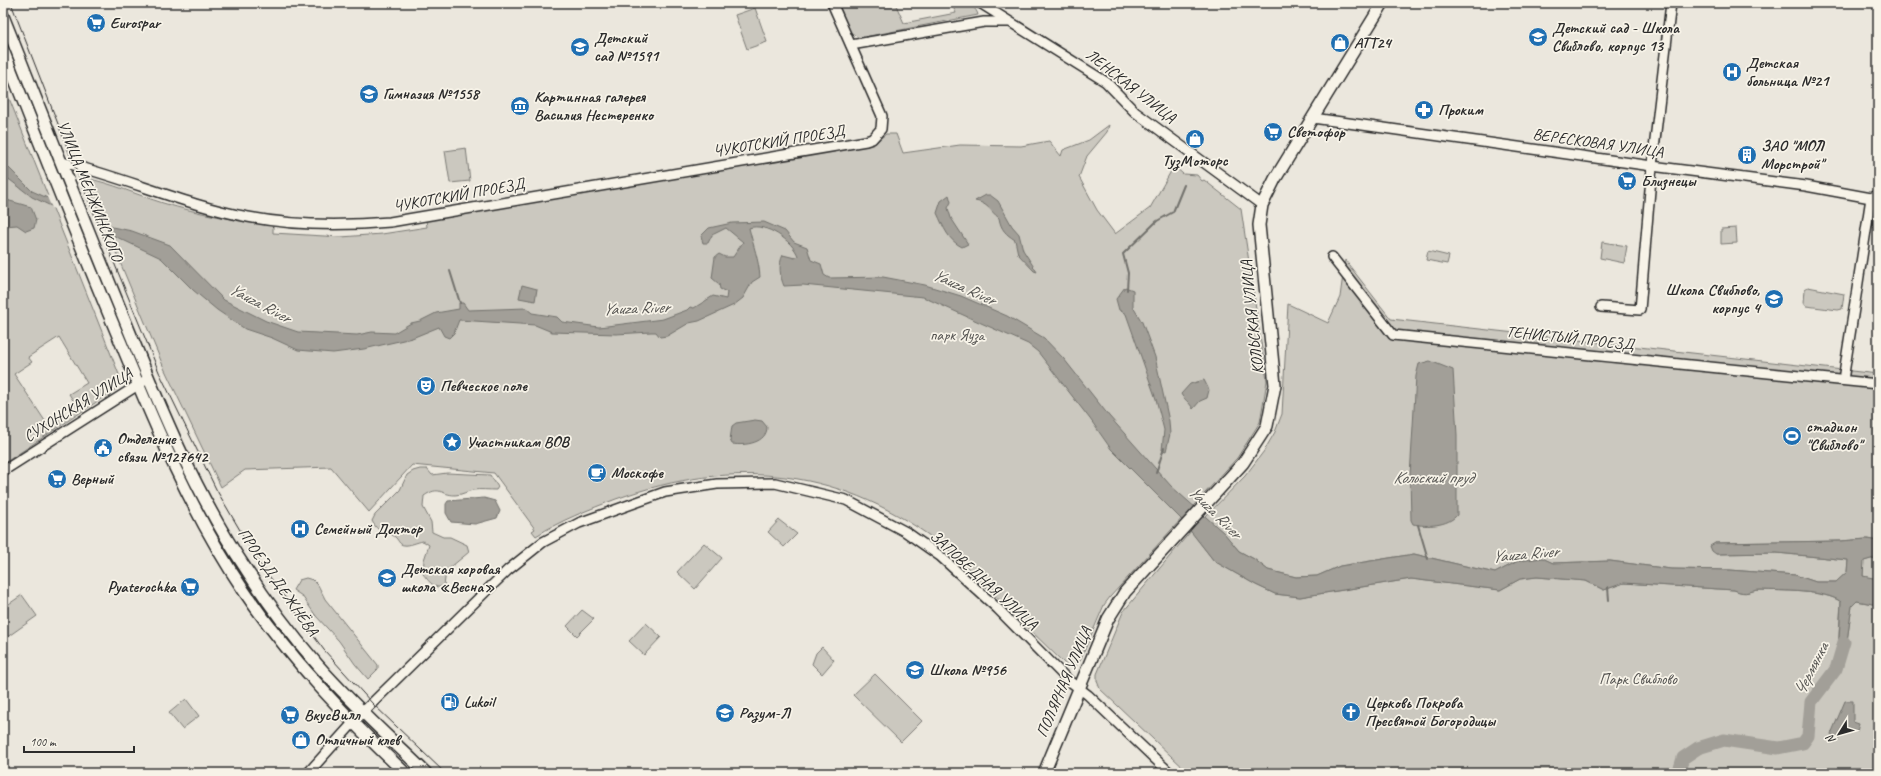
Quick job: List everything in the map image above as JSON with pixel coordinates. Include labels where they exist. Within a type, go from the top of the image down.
[{"type":"main road","name":"КОЛЬСКАЯ УЛИЦА","points":[[1116,605],[1125,592],[1244,463],[1256,446],[1267,426],[1275,385],[1259,225],[1262,205],[1275,179],[1382,3]]},
{"type":"main road","name":"УЛИЦА МЕНЖИНСКОГО","points":[[3,16],[148,378]]},
{"type":"main road","name":"УЛИЦА МЕНЖИНСКОГО","points":[[3,50],[6,65],[138,384]]},
{"type":"main road","name":"ПРОЕЗД ДЕЖНЁВА","points":[[148,378],[187,463],[244,567],[293,635],[319,667],[362,713],[426,773]]},
{"type":"main road","name":"ПРОЕЗД ДЕЖНЁВА","points":[[138,384],[176,470],[206,528],[244,590],[311,678],[353,724],[405,773]]},
{"type":"main road","name":"ПОЛЯРНАЯ УЛИЦА","points":[[1044,773],[1078,688],[1108,619],[1116,605]]},
{"type":"street","points":[[832,3],[851,45],[984,22],[1008,22]]},
{"type":"street","name":"ЛЕНСКАЯ УЛИЦА","points":[[980,3],[1008,22],[1072,59],[1106,82],[1135,112],[1262,205]]},
{"type":"street","points":[[1601,307],[1640,310],[1652,166],[1671,3]]},
{"type":"street","name":"ЧУКОТСКИЙ ПРОЕЗД","points":[[63,167],[247,217],[296,223],[350,225],[390,222],[872,139],[881,130],[882,116],[851,45]]},
{"type":"street","name":"ВЕРЕСКОВАЯ УЛИЦА","points":[[1313,118],[1874,196]]},
{"type":"street","points":[[1843,380],[1874,196]]},
{"type":"street","name":"ТЕНИСТЫЙ ПРОЕЗД","points":[[1332,256],[1393,335],[1878,384]]},
{"type":"street","name":"СУХОНСКАЯ УЛИЦА","points":[[3,471],[148,378]]},
{"type":"street","name":"ЗАПОВЕДНАЯ УЛИЦА","points":[[308,773],[362,713],[482,594],[508,570],[543,542],[579,523],[665,492],[717,484],[775,483],[846,500],[906,532],[940,556],[1078,688],[1170,773]]},
{"type":"green space","points":[[838,3],[895,3],[904,23],[956,13],[951,3],[968,4],[974,8],[978,15],[859,38],[849,31]]},
{"type":"green space","points":[[755,8],[767,42],[747,49],[735,15]]},
{"type":"green space","points":[[3,83],[120,377],[116,389],[3,464]],"holes":[[[59,337],[87,383],[69,394],[78,408],[49,427],[14,374],[32,362],[28,357]]]},
{"type":"green space","name":"парк Яуза","points":[[1109,125],[1107,132],[1087,156],[1079,177],[1097,210],[1115,234],[1150,208],[1174,166],[1183,174],[1197,175],[1202,181],[1204,180],[1241,209],[1267,381],[1260,422],[1237,458],[1110,597],[1104,605],[1080,661],[1073,667],[1066,665],[956,556],[907,521],[868,501],[828,486],[788,477],[746,475],[704,477],[660,485],[585,511],[536,536],[532,531],[535,529],[494,473],[412,465],[369,512],[331,467],[245,470],[221,487],[164,368],[85,178],[190,210],[273,226],[273,233],[341,237],[382,234],[427,227],[426,220],[873,144],[886,134],[896,134],[903,153],[960,145],[1021,146],[1049,141],[1061,156],[1063,150],[1089,140]]},
{"type":"green space","points":[[466,148],[470,181],[450,183],[445,151]]},
{"type":"green space","points":[[1736,228],[1737,243],[1721,244],[1721,229]]},
{"type":"green space","points":[[1602,242],[1627,246],[1624,263],[1600,258]]},
{"type":"green space","points":[[1428,251],[1449,256],[1447,264],[1426,260]]},
{"type":"green space","points":[[1345,260],[1391,319],[1878,374],[1878,541],[1867,539],[1840,541],[1715,543],[1716,554],[1777,553],[1848,560],[1847,572],[1836,582],[1816,582],[1795,575],[1730,570],[1671,569],[1610,561],[1553,563],[1542,558],[1518,561],[1495,573],[1414,554],[1340,566],[1317,576],[1296,577],[1268,570],[1254,559],[1239,551],[1224,533],[1205,517],[1245,476],[1264,451],[1275,432],[1282,414],[1288,304],[1328,323],[1340,297]]},
{"type":"green space","points":[[1808,287],[1844,294],[1842,309],[1838,310],[1806,306],[1804,303],[1805,289]]},
{"type":"green space","points":[[420,469],[427,469],[432,475],[447,473],[490,475],[498,487],[496,490],[473,490],[455,495],[434,491],[424,496],[423,507],[431,522],[432,532],[443,537],[450,537],[467,545],[469,552],[446,571],[444,586],[440,587],[432,584],[423,574],[424,560],[429,545],[423,541],[402,545],[392,535],[378,529],[372,521],[375,515],[400,490],[407,475]]},
{"type":"green space","points":[[779,520],[797,534],[784,547],[768,532]]},
{"type":"green space","name":"Парк Свиблово","points":[[1191,531],[1214,561],[1275,594],[1300,597],[1411,579],[1500,590],[1520,579],[1537,577],[1586,581],[1604,590],[1624,583],[1734,590],[1743,593],[1761,590],[1825,595],[1841,602],[1837,664],[1847,641],[1852,606],[1857,601],[1878,605],[1878,773],[1189,773],[1100,689],[1097,681],[1097,674],[1123,612]]},
{"type":"green space","points":[[704,543],[722,558],[695,589],[677,572]]},
{"type":"green space","points":[[1878,557],[1878,579],[1863,577],[1863,561]]},
{"type":"green space","points":[[306,578],[313,580],[318,585],[325,599],[378,665],[378,669],[368,679],[355,664],[339,641],[316,616],[302,596],[293,590],[299,580]]},
{"type":"green space","points":[[22,595],[37,616],[3,640],[3,608]]},
{"type":"green space","points":[[582,610],[594,619],[577,636],[567,626]]},
{"type":"green space","points":[[646,623],[661,637],[644,655],[629,641]]},
{"type":"green space","points":[[822,647],[834,660],[822,674],[812,664],[816,653]]},
{"type":"green space","points":[[875,674],[922,721],[901,742],[853,695]]},
{"type":"green space","points":[[186,699],[199,716],[182,729],[169,713]]},
{"type":"water","points":[[8,167],[32,191],[112,227],[132,231],[170,245],[224,300],[266,321],[298,332],[357,335],[372,332],[394,333],[411,323],[420,321],[436,313],[459,309],[459,303],[463,303],[468,310],[526,308],[532,313],[557,317],[562,322],[599,327],[663,319],[687,310],[690,307],[694,308],[713,296],[726,299],[727,292],[720,289],[719,284],[712,278],[715,257],[719,254],[725,257],[733,257],[743,242],[726,228],[712,235],[708,243],[703,243],[701,236],[709,228],[732,223],[764,222],[785,231],[794,242],[807,247],[811,260],[821,264],[824,275],[829,278],[883,277],[925,285],[961,296],[1007,316],[1044,338],[1064,359],[1109,416],[1171,486],[1224,533],[1239,551],[1254,559],[1268,570],[1296,577],[1317,576],[1340,566],[1414,554],[1495,573],[1518,561],[1542,558],[1553,563],[1610,561],[1671,569],[1730,570],[1795,575],[1816,582],[1836,582],[1847,572],[1848,560],[1777,553],[1716,554],[1712,551],[1710,546],[1715,543],[1840,541],[1867,539],[1878,541],[1878,557],[1864,561],[1863,576],[1878,579],[1878,605],[1857,601],[1852,606],[1847,641],[1836,666],[1841,602],[1834,598],[1815,593],[1757,590],[1742,593],[1734,590],[1624,583],[1604,590],[1586,581],[1537,577],[1520,579],[1500,590],[1411,579],[1300,597],[1275,594],[1214,561],[1181,519],[1111,449],[1090,419],[1038,352],[1028,344],[923,297],[803,285],[784,286],[781,279],[780,270],[781,259],[783,255],[795,258],[798,256],[795,250],[785,239],[770,230],[755,227],[749,228],[760,277],[752,282],[743,298],[734,305],[699,321],[689,323],[667,336],[660,337],[656,332],[616,334],[552,332],[535,325],[459,320],[454,333],[449,338],[444,336],[439,327],[412,338],[364,349],[333,353],[298,350],[272,338],[245,329],[217,310],[193,290],[161,258],[32,197],[10,180],[3,177],[3,168]]},
{"type":"water","points":[[949,195],[951,202],[948,208],[951,218],[968,244],[962,247],[953,241],[944,229],[937,213],[941,201]]},
{"type":"water","points":[[986,195],[990,195],[998,201],[1012,226],[1019,234],[1023,250],[1037,272],[1034,271],[1018,254],[1015,240],[1004,231],[999,218],[986,205],[975,201]]},
{"type":"water","points":[[3,199],[31,207],[36,220],[34,228],[26,231],[17,225],[5,226],[3,224]]},
{"type":"water","points":[[522,285],[537,289],[535,301],[519,298]]},
{"type":"water","points":[[1125,287],[1133,290],[1133,307],[1142,322],[1155,357],[1169,421],[1170,434],[1166,451],[1162,450],[1164,430],[1156,399],[1126,314],[1119,310],[1116,299]]},
{"type":"water","name":"Кольский пруд","points":[[1430,361],[1453,370],[1457,435],[1457,515],[1453,519],[1437,525],[1413,524],[1411,520],[1410,476],[1416,376],[1419,364]]},
{"type":"water","points":[[1204,380],[1209,390],[1207,398],[1200,401],[1193,409],[1181,394],[1190,384]]},
{"type":"water","points":[[755,420],[762,421],[767,427],[763,437],[749,444],[732,444],[730,440],[732,426],[736,423]]},
{"type":"water","points":[[484,498],[495,501],[500,511],[497,518],[475,524],[451,522],[446,513],[446,504],[448,501]]},
{"type":"water","points":[[1845,701],[1853,701],[1853,722],[1859,724],[1857,731],[1842,732],[1838,740],[1833,738],[1831,734]]},
{"type":"pier","points":[[46,195],[102,220],[108,236],[52,208]]},
{"type":"waterway","points":[[1127,290],[1128,273],[1123,254],[1157,221],[1173,212],[1184,185]]},
{"type":"waterway","points":[[450,271],[460,303]]},
{"type":"waterway","points":[[1156,473],[1164,448]]},
{"type":"waterway","points":[[1418,525],[1428,559]]},
{"type":"waterway","points":[[1608,587],[1609,600]]},
{"type":"waterway","name":"Чермянка","points":[[1684,773],[1680,768],[1683,758],[1698,748],[1724,740],[1778,748],[1803,743],[1808,736],[1811,702],[1836,669],[1844,642]]},
{"type":"tram line","points":[[11,3],[74,165],[159,372],[216,489],[258,561],[324,650],[372,703],[445,773]]},
{"type":"place","name":"Eurospar","points":[[96,23]]},
{"type":"place","name":"Детский сад - Школа Свиблово, корпус 13","points":[[1538,37]]},
{"type":"place","name":"АТТ24","points":[[1340,43]]},
{"type":"place","name":"Детский сад №1591","points":[[580,47]]},
{"type":"place","name":"Детская больница №21","points":[[1732,72]]},
{"type":"place","name":"Гимназия №1558","points":[[369,94]]},
{"type":"place","name":"Картинная галерея Василия Нестеренко","points":[[520,106]]},
{"type":"place","name":"Проким","points":[[1424,110]]},
{"type":"place","name":"Светофор","points":[[1273,132]]},
{"type":"place","name":"ТузМоторс","points":[[1195,139]]},
{"type":"place","name":"ЗАО \"МОЛ Морстрой\"","points":[[1747,155]]},
{"type":"place","name":"Близнецы","points":[[1627,181]]},
{"type":"place","name":"Школа Свиблово, корпус 4","points":[[1774,299]]},
{"type":"place","name":"Певческое поле","points":[[426,386]]},
{"type":"place","name":"стадион \"Свиблово\"","points":[[1792,436]]},
{"type":"place","name":"Участникам ВОВ","points":[[452,442]]},
{"type":"place","name":"Отделение связи №127642","points":[[103,448]]},
{"type":"place","name":"Москофе","points":[[597,473]]},
{"type":"place","name":"Верный","points":[[57,479]]},
{"type":"place","name":"Семейный Доктор","points":[[300,529]]},
{"type":"place","name":"Детская хоровая школа «Весна»","points":[[387,578]]},
{"type":"place","name":"Pyaterochka","points":[[190,587]]},
{"type":"place","name":"Школа №956","points":[[915,670]]},
{"type":"place","name":"Lukoil","points":[[450,702]]},
{"type":"place","name":"Церковь Покрова Пресвятой Богородицы","points":[[1351,712]]},
{"type":"place","name":"Разум-Л","points":[[725,713]]},
{"type":"place","name":"ВкусВилл","points":[[290,715]]},
{"type":"place","name":"Отличный клев","points":[[301,740]]},
{"type":"water label","name":"Yauza River","points":[[964,287]]},
{"type":"water label","name":"Yauza River","points":[[260,303]]},
{"type":"water label","name":"Yauza River","points":[[636,308]]},
{"type":"water label","name":"Yauza River","points":[[1215,512]]},
{"type":"water label","name":"Yauza River","points":[[1525,554]]}]
